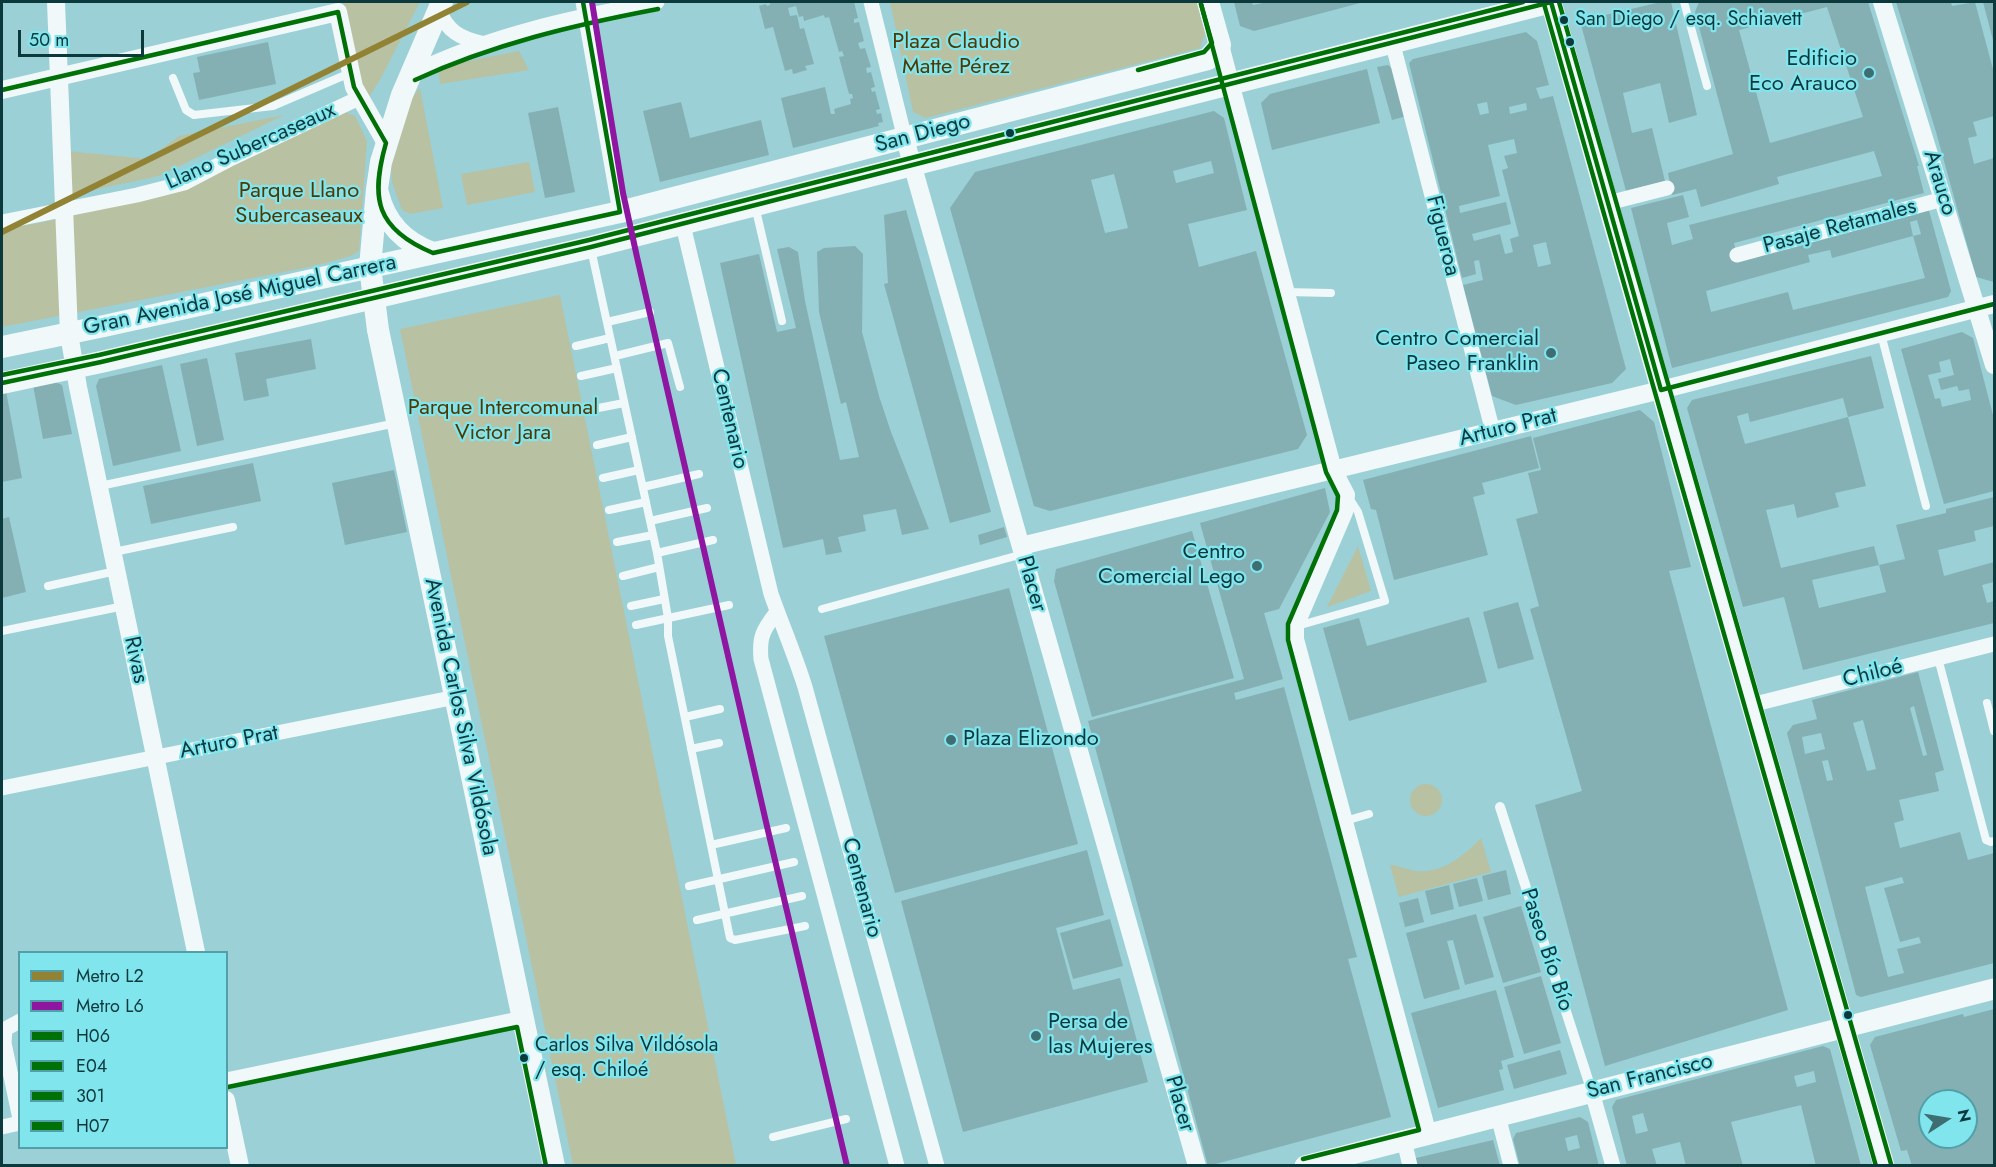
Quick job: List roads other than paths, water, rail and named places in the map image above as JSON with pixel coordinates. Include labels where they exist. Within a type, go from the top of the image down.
[{"type":"main road","points":[[1208,2],[1220,45]]},
{"type":"main road","name":"San Diego","points":[[683,225],[1392,41],[1438,22],[1551,2]]},
{"type":"main road","points":[[1551,2],[1750,705],[1884,1166]]},
{"type":"main road","name":"Avenida Carlos Silva Vildósola","points":[[440,6],[386,143],[377,189],[370,267],[373,299],[554,1166]]},
{"type":"main road","name":"San Diego","points":[[620,212],[1208,59],[1220,45]]},
{"type":"main road","points":[[377,189],[384,212],[397,231],[410,242],[433,253]]},
{"type":"main road","name":"Gran Avenida José Miguel Carrera","points":[[2,347],[620,212]]},
{"type":"main road","name":"Gran Avenida José Miguel Carrera","points":[[2,383],[373,299],[683,225]]},
{"type":"main road","name":"San Francisco","points":[[1305,1166],[1995,989]]},
{"type":"street","name":"Rivas","points":[[56,2],[69,334],[74,368],[196,951]]},
{"type":"street","points":[[412,73],[481,43],[584,8],[651,2]]},
{"type":"street","name":"Placer","points":[[871,2],[912,166],[1197,1166]]},
{"type":"street","name":"Arauco","points":[[1882,2],[1943,199],[1986,306],[1995,365]]},
{"type":"street","points":[[440,6],[448,27],[456,35],[481,43]]},
{"type":"street","points":[[2,90],[338,7],[350,73],[359,98],[386,143]]},
{"type":"street","points":[[584,8],[620,212]]},
{"type":"street","name":"Figueroa","points":[[1392,41],[1493,432]]},
{"type":"street","points":[[1220,45],[1333,470],[1346,495],[1344,512],[1295,626],[1295,639],[1428,1135]]},
{"type":"street","name":"Llano Subercaseaux","points":[[2,222],[137,195],[184,183],[359,98]]},
{"type":"street","points":[[1608,203],[1667,188]]},
{"type":"street","name":"Pasaje Retamales","points":[[1737,255],[1943,199]]},
{"type":"street","name":"Centenario","points":[[683,225],[777,613],[790,641],[805,687],[937,1166]]},
{"type":"street","name":"Arturo Prat","points":[[1022,550],[1986,306]]},
{"type":"street","name":"Centenario","points":[[777,613],[765,628],[759,642],[761,659],[897,1166]]},
{"type":"street","name":"Chiloé","points":[[1750,705],[1995,644]]},
{"type":"street","name":"Arturo Prat","points":[[2,788],[456,697]]},
{"type":"street","name":"Paseo Bío Bío","points":[[1500,807],[1592,1092]]},
{"type":"street","points":[[228,1080],[523,1018]]},
{"type":"street","points":[[18,1022],[5,1029],[4,1043],[18,1110]]},
{"type":"street","points":[[1592,1092],[1613,1166]]},
{"type":"street","points":[[228,1109],[240,1166]]},
{"type":"street","points":[[1498,1116],[1511,1166]]},
{"type":"street","points":[[2,1127],[18,1124]]},
{"type":"street","points":[[1404,1140],[1410,1166]]},
{"type":"lane","points":[[1684,2],[1707,86]]},
{"type":"lane","points":[[173,78],[186,111],[194,115],[273,106],[350,73]]},
{"type":"lane","points":[[755,206],[782,321]]},
{"type":"lane","points":[[591,247],[660,567],[668,618],[668,636],[730,938],[733,940],[805,926]]},
{"type":"lane","points":[[1285,292],[1331,293]]},
{"type":"lane","points":[[607,322],[650,312]]},
{"type":"lane","points":[[1881,334],[1926,506]]},
{"type":"lane","points":[[576,346],[610,338]]},
{"type":"lane","points":[[615,356],[668,343],[680,387]]},
{"type":"lane","points":[[581,376],[617,368]]},
{"type":"lane","points":[[588,410],[624,402]]},
{"type":"lane","points":[[99,487],[398,423]]},
{"type":"lane","points":[[597,445],[632,436]]},
{"type":"lane","points":[[603,478],[639,470]]},
{"type":"lane","points":[[643,487],[699,474]]},
{"type":"lane","points":[[1295,626],[1385,601],[1358,512],[1346,495]]},
{"type":"lane","points":[[609,510],[646,502]]},
{"type":"lane","points":[[650,521],[707,508]]},
{"type":"lane","points":[[112,552],[233,527]]},
{"type":"lane","points":[[616,542],[653,535]]},
{"type":"lane","points":[[657,553],[714,540]]},
{"type":"lane","points":[[822,609],[1022,550]]},
{"type":"lane","points":[[623,576],[660,567]]},
{"type":"lane","points":[[48,586],[116,571]]},
{"type":"lane","points":[[631,606],[664,599]]},
{"type":"lane","points":[[636,625],[729,604]]},
{"type":"lane","points":[[2,631],[124,606]]},
{"type":"lane","points":[[1938,658],[1986,840],[1995,841]]},
{"type":"lane","points":[[1987,703],[1995,731]]},
{"type":"lane","points":[[685,717],[720,709]]},
{"type":"lane","points":[[691,749],[719,743]]},
{"type":"lane","points":[[1344,821],[1369,814]]},
{"type":"lane","points":[[711,845],[786,828]]},
{"type":"lane","points":[[689,886],[794,862]]},
{"type":"lane","points":[[697,920],[802,896]]},
{"type":"lane","points":[[773,1137],[846,1119]]},
{"type":"metro line","name":"L2","points":[[2,232],[467,2]]},
{"type":"metro line","name":"L6","points":[[592,2],[623,193],[637,257],[847,1166]]},
{"type":"place","name":"San Diego / esq. Schiavett","points":[[1564,20]]},
{"type":"place","name":"Edificio Eco Arauco","points":[[1869,73]]},
{"type":"place","name":"Centro Comercial Paseo Franklin","points":[[1551,353]]},
{"type":"place","name":"Centro Comercial Lego","points":[[1257,566]]},
{"type":"place","name":"Plaza Elizondo","points":[[951,740]]},
{"type":"place","name":"Persa de las Mujeres","points":[[1036,1036]]},
{"type":"place","name":"Carlos Silva Vildósola / esq. Chiloé","points":[[524,1058]]},
{"type":"park label","name":"Plaza Claudio Matte Pérez","points":[[956,56]]},
{"type":"park label","name":"Parque Llano Subercaseaux","points":[[299,204]]},
{"type":"park label","name":"Parque Intercomunal Victor Jara","points":[[503,422]]}]
